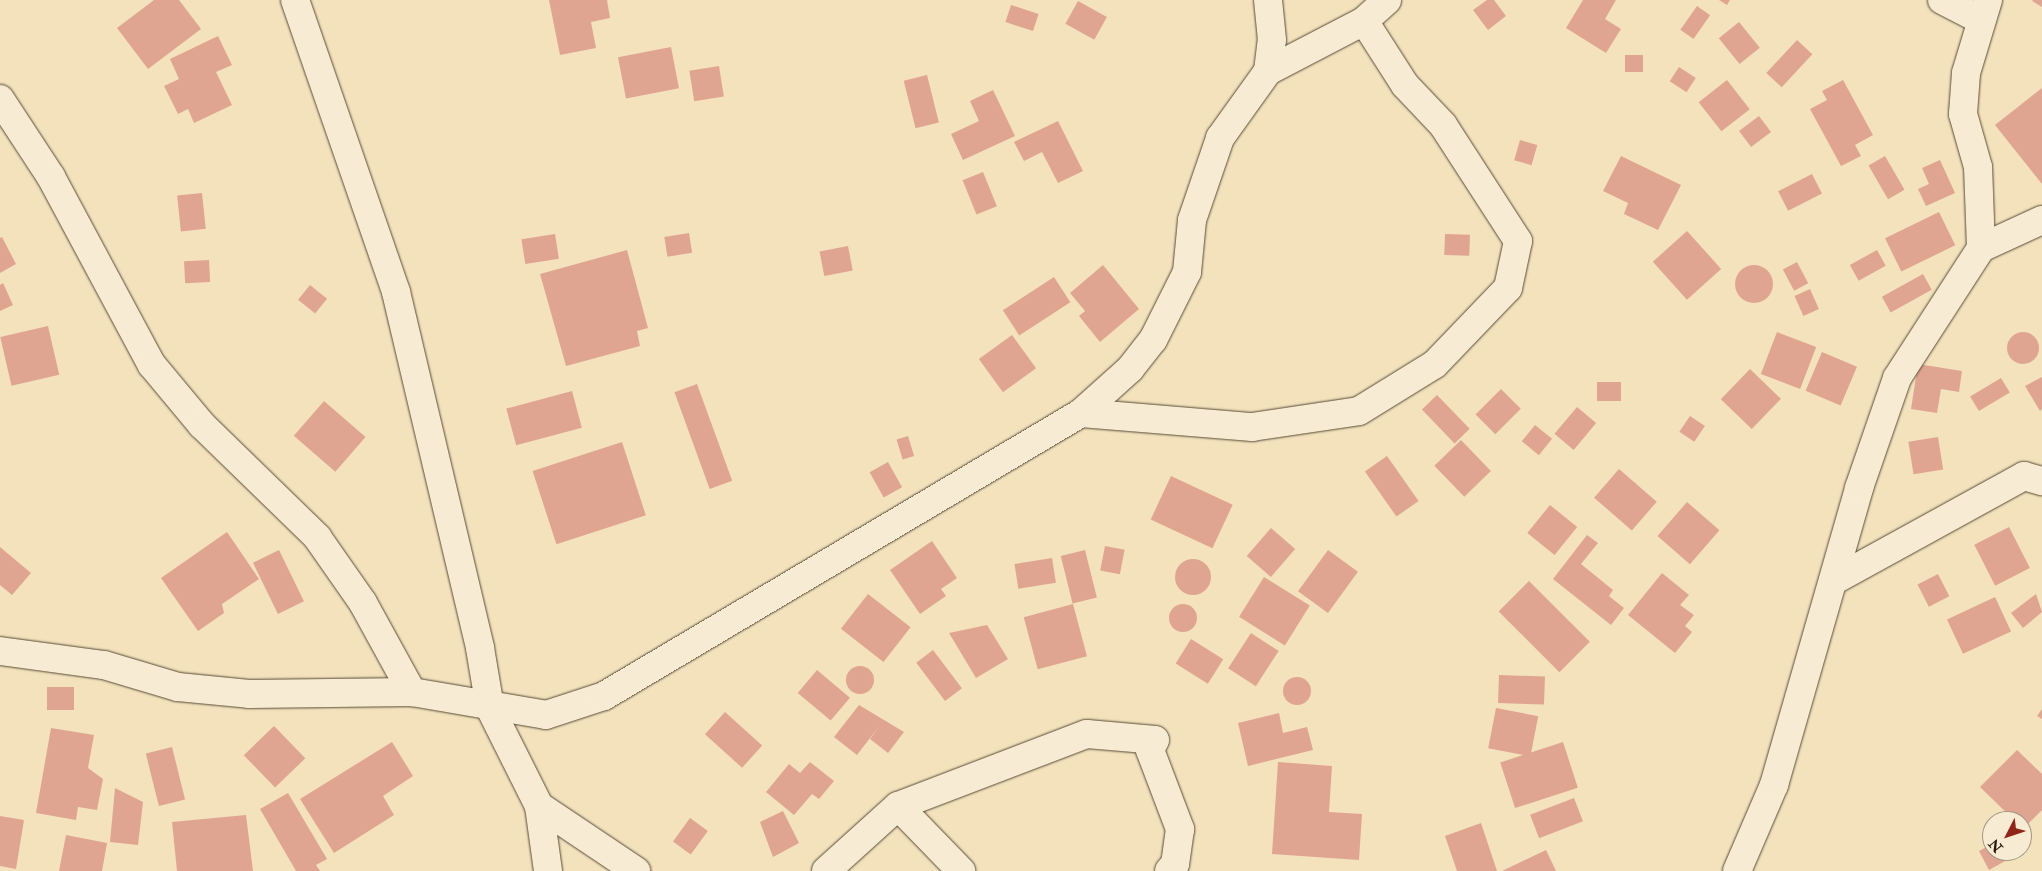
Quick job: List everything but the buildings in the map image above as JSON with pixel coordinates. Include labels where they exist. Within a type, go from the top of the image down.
[{"type":"street","points":[[295,0],[396,292],[480,648],[490,708],[539,806],[548,871]]},
{"type":"street","points":[[1268,0],[1272,40],[1268,71]]},
{"type":"street","points":[[0,651],[104,664],[178,687],[249,694],[412,692],[490,708],[546,715],[604,696],[1081,413],[1130,369],[1153,340],[1187,272],[1192,220],[1220,138],[1268,71],[1364,21],[1387,0]]},
{"type":"street","points":[[1942,0],[1984,10],[1966,73],[1963,114],[1978,167],[1981,248]]},
{"type":"street","points":[[1081,413],[1252,427],[1359,411],[1435,364],[1508,288],[1518,241],[1443,125],[1405,85],[1364,21]]},
{"type":"street","points":[[0,99],[105,272],[152,365],[202,425],[317,537],[363,603],[412,692]]},
{"type":"street","points":[[1737,871],[1774,785],[1833,581],[1897,378],[1981,248],[2042,220]]},
{"type":"street","points":[[1833,581],[2024,476],[2042,482]]},
{"type":"street","points":[[826,871],[898,806],[1087,734],[1155,740],[1150,750],[1180,829],[1175,864],[1168,871]]},
{"type":"street","points":[[539,806],[636,871]]},
{"type":"street","points":[[898,806],[961,871]]}]
